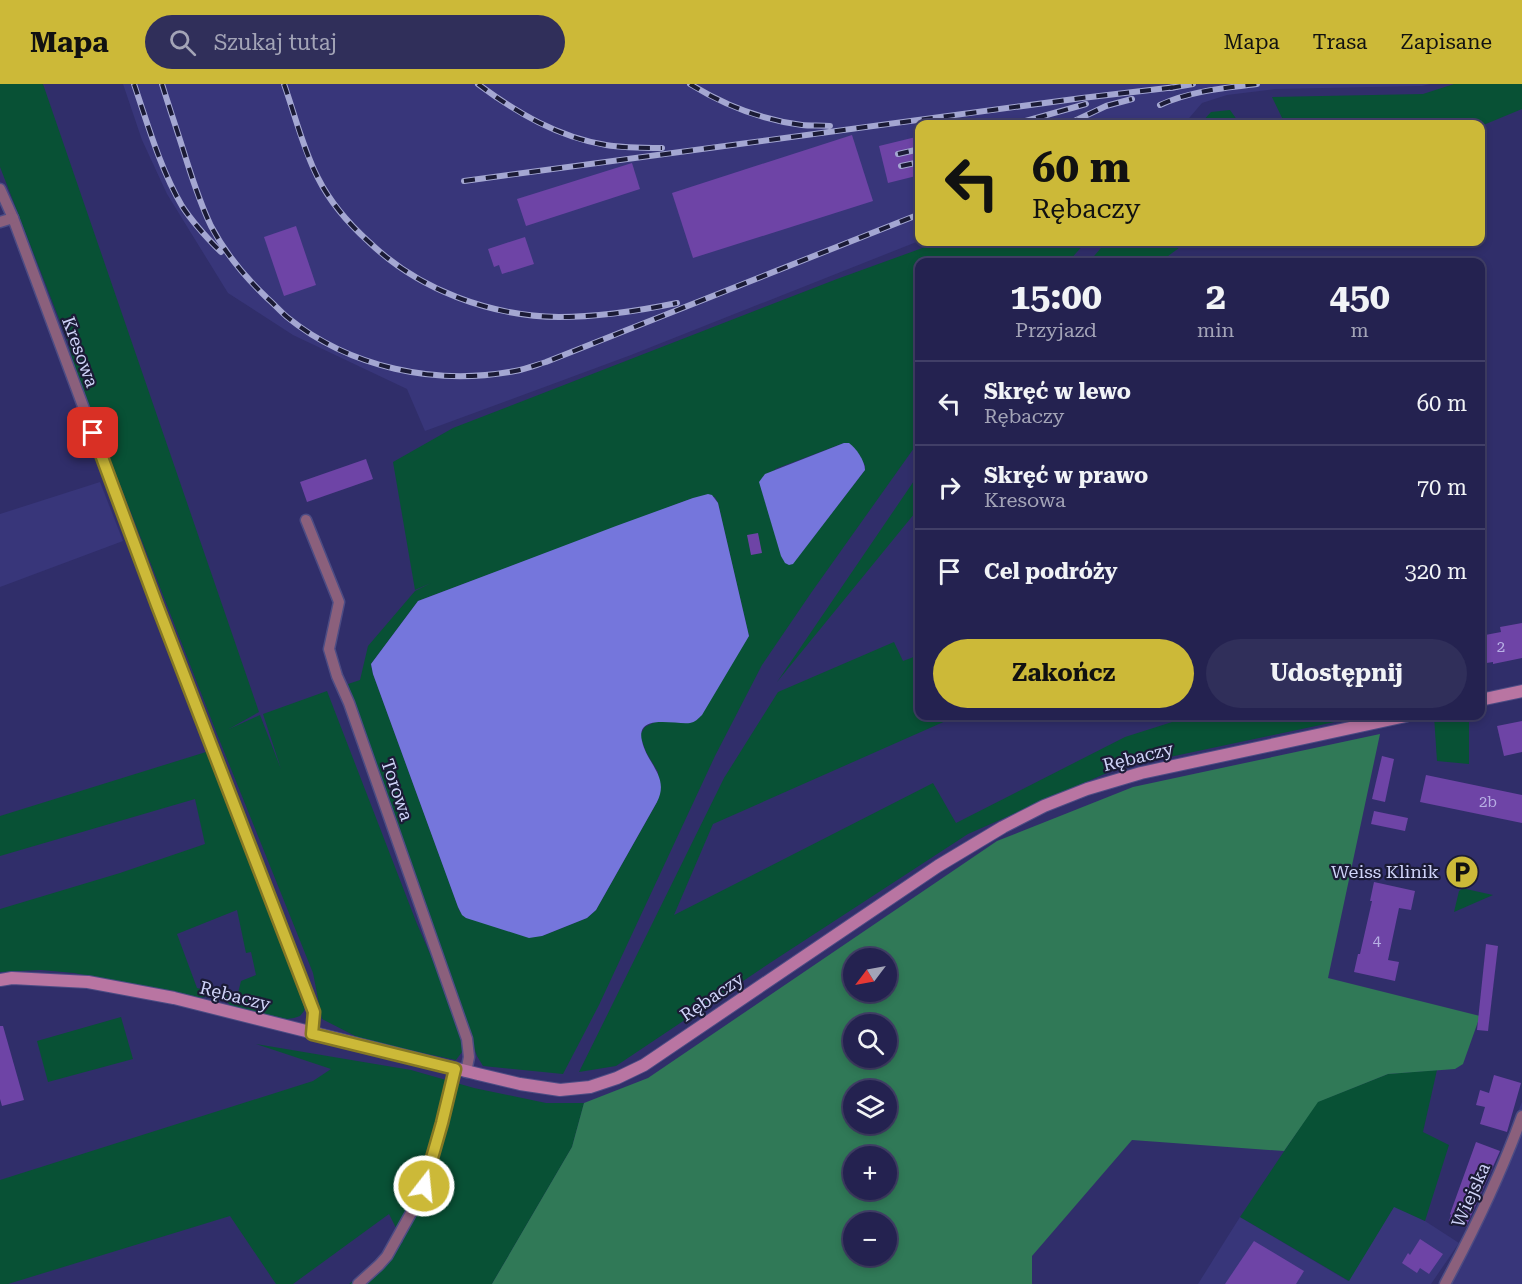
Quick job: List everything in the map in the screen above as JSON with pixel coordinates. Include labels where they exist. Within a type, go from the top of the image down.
[{"type":"street","name":"Kresowa","points":[[0,189],[13,218],[152,594],[314,1012],[312,1034]]},
{"type":"street","points":[[0,222],[13,218]]},
{"type":"street","name":"Torowa","points":[[306,520],[339,602],[329,649],[334,667],[353,714],[467,1040],[469,1057],[461,1070],[442,1123],[424,1186],[411,1213],[387,1256],[358,1284]]},
{"type":"street","points":[[1485,699],[1522,691]]},
{"type":"street","name":"Rębaczy","points":[[0,980],[12,978],[88,982],[174,998],[520,1084],[560,1090],[590,1087],[617,1078],[644,1065],[938,866],[1003,827],[1044,806],[1087,789],[1141,773],[1387,720]]},
{"type":"street","name":"Wiejska","points":[[1445,1284],[1475,1229],[1522,1116]]},
{"type":"shaded area","points":[[123,84],[1430,84],[1275,89],[1227,95],[1202,103],[1187,120],[915,120],[915,243],[631,355],[425,431],[407,389],[293,335],[228,293],[167,194],[142,140]]},
{"type":"shaded area","points":[[849,443],[857,451],[865,470],[793,564],[789,565],[781,556],[759,482],[765,474]]},
{"type":"shaded area","points":[[100,482],[123,541],[0,587],[0,514]]},
{"type":"shaded area","points":[[708,494],[712,495],[718,503],[749,636],[698,719],[690,723],[658,722],[650,724],[641,732],[645,749],[659,778],[660,793],[596,910],[587,918],[542,936],[529,938],[466,918],[458,907],[371,664],[418,601],[616,526]]},
{"type":"shaded area","points":[[1522,1102],[1522,1284],[1448,1284]]},
{"type":"shaded area","points":[[1394,1206],[1425,1221],[1459,1243],[1431,1284],[1198,1284],[1240,1217],[1348,1281]]},
{"type":"green space","points":[[0,84],[43,84],[259,712],[229,729],[260,715],[281,769],[263,714],[327,691],[417,924],[448,995],[462,1043],[462,1052],[456,1060],[370,1042],[322,1019],[313,973],[74,366],[68,342],[0,167]]},
{"type":"green space","points":[[1454,84],[1522,84],[1522,109],[1485,124],[1485,120],[1283,120],[1272,97],[1423,94]]},
{"type":"green space","points":[[1230,110],[1237,120],[1204,120],[1211,112]]},
{"type":"green space","points":[[928,246],[1082,246],[1072,258],[915,258],[915,447],[762,665],[715,756],[599,1005],[563,1074],[483,1066],[477,1056],[348,684],[360,680],[368,646],[415,591],[431,583],[415,590],[393,462],[453,428]],"holes":[[[844,443],[865,465],[865,470],[793,563],[775,469]],[[715,497],[749,636],[661,721],[645,727],[640,735],[646,752],[658,772],[657,802],[596,910],[587,918],[542,936],[460,912],[371,664],[418,601],[693,498]]]},
{"type":"green space","points":[[1103,246],[1182,246],[1165,258],[1092,258]]},
{"type":"green space","points":[[915,479],[915,513],[777,682]]},
{"type":"green space","points":[[894,642],[903,661],[915,656],[915,720],[948,720],[713,824],[674,915],[933,783],[956,823],[1125,737],[1178,720],[1344,720],[1118,768],[968,834],[616,1066],[579,1072],[724,778],[778,692]]},
{"type":"green space","points":[[1434,720],[1469,720],[1469,764],[1437,761]]},
{"type":"green space","points":[[1380,734],[1328,978],[1480,1016],[1463,1064],[1455,1069],[1388,1074],[1318,1102],[1284,1151],[1132,1140],[1032,1256],[1032,1284],[492,1284],[572,1147],[584,1103],[648,1078],[997,841],[1133,787]]},
{"type":"green space","points":[[206,752],[306,999],[304,1011],[300,1016],[287,1019],[231,1006],[224,999],[222,994],[237,997],[241,981],[256,975],[251,952],[246,953],[237,910],[177,934],[197,988],[212,992],[205,997],[199,998],[74,973],[41,970],[0,972],[0,909],[120,873],[205,844],[195,799],[0,856],[0,816]]},
{"type":"green space","points":[[1462,889],[1493,895],[1454,912],[1459,891]]},
{"type":"green space","points":[[121,1017],[133,1059],[48,1082],[37,1041]]},
{"type":"green space","points":[[256,1044],[411,1070],[474,1088],[546,1103],[584,1103],[572,1147],[492,1284],[349,1284],[403,1242],[389,1214],[293,1284],[276,1284],[230,1216],[8,1284],[0,1284],[0,1180],[313,1081],[331,1069]]},
{"type":"green space","points":[[1437,1070],[1423,1132],[1449,1145],[1425,1221],[1394,1207],[1349,1281],[1240,1217],[1317,1102],[1388,1074]]},
{"type":"building","points":[[852,135],[873,201],[693,258],[672,193]]},
{"type":"building","points":[[915,137],[915,176],[888,183],[879,146]]},
{"type":"building","points":[[632,163],[640,189],[526,226],[517,199]]},
{"type":"building","points":[[296,226],[316,285],[284,296],[264,237]]},
{"type":"building","points":[[525,237],[534,264],[502,274],[499,265],[494,267],[488,249]]},
{"type":"building","points":[[366,459],[373,479],[307,502],[300,482]]},
{"type":"building","points":[[758,533],[762,553],[751,555],[747,535]]},
{"type":"building","points":[[1522,623],[1522,658],[1493,664],[1493,662],[1485,663],[1485,635],[1501,632],[1500,627]]},
{"type":"building","points":[[1522,721],[1522,752],[1504,756],[1497,726]]},
{"type":"building","points":[[1382,756],[1394,759],[1385,802],[1372,799]]},
{"type":"building","points":[[1426,775],[1522,795],[1522,823],[1420,802]]},
{"type":"building","points":[[1374,811],[1408,818],[1405,831],[1371,824]]},
{"type":"building","points":[[1374,882],[1415,891],[1411,910],[1399,908],[1388,960],[1399,962],[1395,981],[1354,972],[1372,901],[1370,901]]},
{"type":"building","points":[[1486,944],[1498,946],[1488,1031],[1477,1030]]},
{"type":"building","points":[[0,1026],[3,1026],[24,1100],[2,1106],[0,1099]]},
{"type":"building","points":[[1494,1075],[1521,1083],[1507,1132],[1480,1124],[1485,1107],[1476,1105],[1480,1090],[1489,1093]]},
{"type":"building","points":[[1476,1142],[1500,1151],[1466,1227],[1449,1221]]},
{"type":"building","points":[[1420,1239],[1443,1254],[1429,1274],[1420,1268],[1417,1273],[1402,1263]]},
{"type":"building","points":[[1254,1241],[1304,1271],[1296,1284],[1225,1284]]},
{"type":"railway","points":[[134,84],[155,146],[174,192],[205,236],[221,252]]},
{"type":"railway","points":[[162,84],[207,218],[236,264],[287,317],[312,335],[338,349],[395,369],[425,374],[485,375],[515,371],[546,362],[915,216]]},
{"type":"railway","points":[[284,84],[313,167],[334,204],[354,228],[389,259],[433,287],[507,312],[559,317],[603,315],[677,303]]},
{"type":"railway","points":[[478,84],[523,114],[571,136],[613,146],[662,148]]},
{"type":"railway","points":[[690,84],[716,99],[758,115],[787,123],[830,126]]},
{"type":"railway","points":[[1170,88],[1193,84]]},
{"type":"railway","points":[[1160,105],[1195,93],[1257,84]]},
{"type":"railway","points":[[918,120],[1176,87]]},
{"type":"railway","points":[[1076,120],[1106,106],[1132,99]]},
{"type":"railway","points":[[1029,120],[1086,104]]},
{"type":"railway","points":[[464,181],[915,120]]},
{"type":"railway","points":[[898,154],[915,150]]},
{"type":"railway","points":[[901,166],[915,163]]},
{"type":"place","name":"Weiss Klinik","points":[[1462,872]]},
{"type":"route","points":[[93,433],[314,1012],[312,1034],[455,1069],[424,1186]]}]
